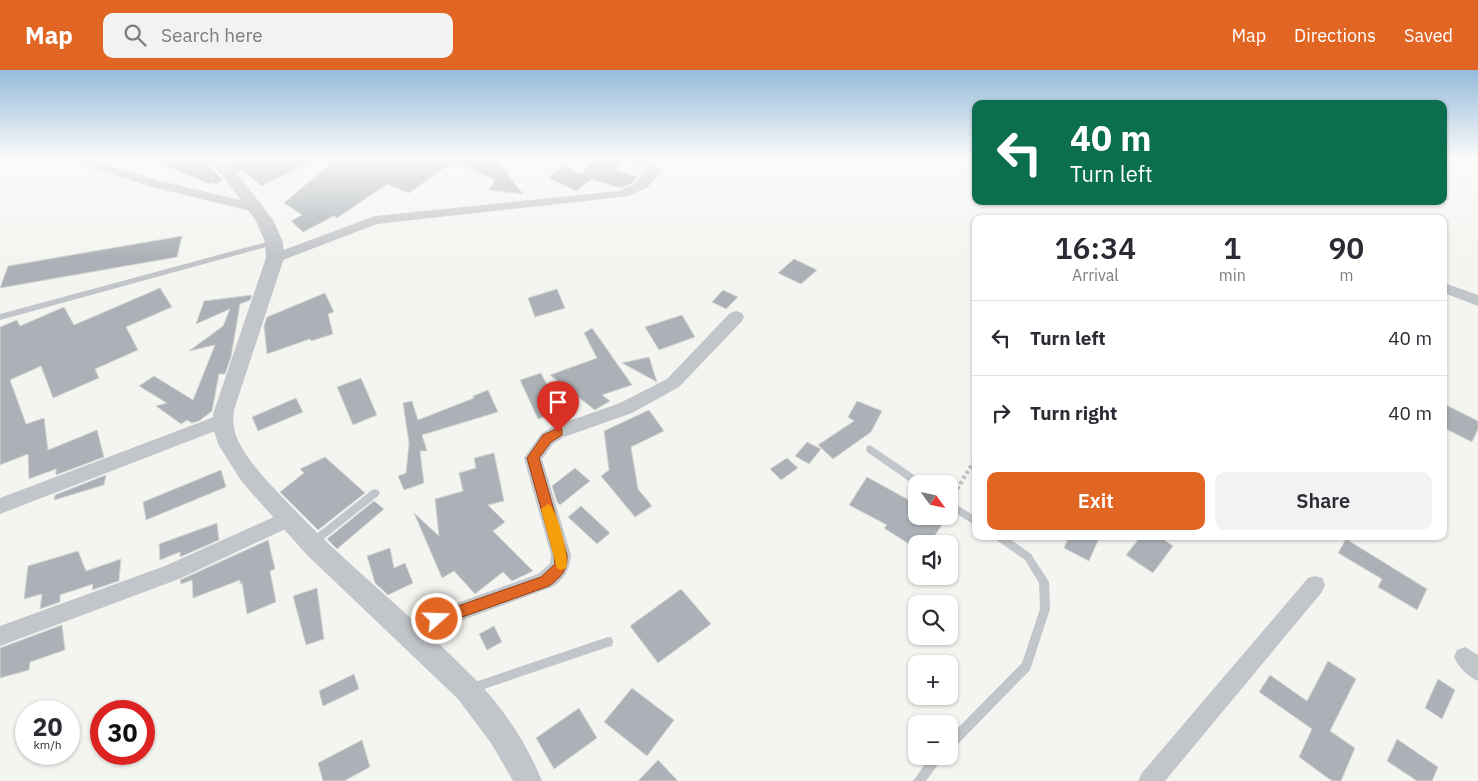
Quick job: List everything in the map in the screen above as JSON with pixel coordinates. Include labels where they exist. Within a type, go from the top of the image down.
[{"type":"street","points":[[183,190],[255,208]]},
{"type":"street","points":[[242,190],[264,220],[275,250],[258,312],[232,383],[222,421],[226,436],[243,468],[287,519],[466,690],[501,732],[528,781]]},
{"type":"street","points":[[275,250],[375,220],[618,195],[635,190]]},
{"type":"street","points":[[1447,289],[1478,301]]},
{"type":"street","points":[[406,631],[545,581],[554,575],[561,565],[561,555],[533,458],[539,447],[558,432],[626,408],[674,383],[736,316]]},
{"type":"street","points":[[0,506],[222,421]]},
{"type":"street","points":[[0,636],[179,569],[239,544],[287,519]]},
{"type":"street","points":[[1150,781],[1315,586]]},
{"type":"lane","points":[[0,317],[275,250]]},
{"type":"lane","points":[[870,449],[908,476]]},
{"type":"lane","points":[[311,543],[374,493]]},
{"type":"lane","points":[[958,505],[972,518]]},
{"type":"lane","points":[[958,735],[1026,666],[1045,609],[1044,582],[1028,557],[1004,540]]},
{"type":"lane","points":[[466,690],[608,642]]},
{"type":"lane","points":[[919,781],[931,765]]},
{"type":"path","points":[[958,488],[972,465]]},
{"type":"building","points":[[299,190],[378,190],[337,218],[334,216],[303,232],[291,221],[302,215],[284,203]]},
{"type":"building","points":[[491,190],[520,190],[523,194]]},
{"type":"building","points":[[182,236],[177,257],[0,288],[8,266]]},
{"type":"building","points":[[794,259],[817,270],[801,284],[778,273]]},
{"type":"building","points":[[160,288],[172,307],[126,327],[138,350],[95,369],[99,378],[53,398],[41,366],[10,380],[26,424],[44,418],[48,450],[97,430],[104,457],[56,475],[56,469],[29,479],[28,454],[0,465],[0,327],[17,320],[20,326],[64,307],[74,325]]},
{"type":"building","points":[[557,289],[565,308],[535,317],[528,298]]},
{"type":"building","points":[[723,290],[738,297],[726,309],[712,302]]},
{"type":"building","points":[[325,293],[334,312],[328,314],[333,334],[311,341],[310,339],[267,354],[264,326],[267,317]]},
{"type":"building","points":[[252,295],[250,300],[240,304],[231,357],[225,374],[219,374],[212,411],[199,421],[192,423],[187,420],[181,424],[156,406],[167,403],[139,386],[154,376],[193,400],[215,345],[189,351],[223,326],[230,309],[196,324],[204,301]]},
{"type":"building","points":[[682,315],[695,337],[659,350],[645,327]]},
{"type":"building","points":[[592,328],[632,385],[602,395],[610,401],[595,410],[550,375],[597,358],[584,333]]},
{"type":"building","points":[[649,357],[657,382],[622,363]]},
{"type":"building","points":[[541,373],[560,411],[538,419],[520,380]]},
{"type":"building","points":[[361,378],[377,415],[353,425],[337,387]]},
{"type":"building","points":[[488,390],[498,412],[422,435],[427,451],[420,451],[424,483],[404,490],[398,476],[406,473],[409,443],[403,403],[412,401],[418,420],[474,398],[473,396]]},
{"type":"building","points":[[296,398],[303,412],[258,431],[252,417]]},
{"type":"building","points":[[857,401],[882,411],[871,432],[833,459],[818,445],[854,421],[848,417]]},
{"type":"building","points":[[1447,406],[1478,421],[1478,429],[1472,442],[1447,430]]},
{"type":"building","points":[[649,410],[664,431],[631,447],[638,489],[652,506],[635,517],[601,476],[609,470],[604,431]]},
{"type":"building","points":[[807,442],[821,449],[809,464],[795,456]]},
{"type":"building","points":[[494,453],[504,501],[488,505],[505,522],[493,531],[533,571],[512,581],[503,572],[475,594],[454,571],[442,578],[414,513],[439,536],[435,499],[463,491],[459,473],[476,468],[474,458]]},
{"type":"building","points":[[325,457],[365,493],[318,530],[280,492],[304,473],[300,469]]},
{"type":"building","points":[[787,458],[798,468],[781,480],[770,469]]},
{"type":"building","points":[[575,468],[590,481],[560,505],[557,502],[552,486]]},
{"type":"building","points":[[221,470],[226,487],[146,520],[143,502]]},
{"type":"building","points":[[106,475],[104,485],[54,500],[55,495]]},
{"type":"building","points":[[867,477],[908,500],[908,525],[942,525],[935,535],[908,535],[908,543],[884,528],[887,525],[849,505]]},
{"type":"building","points":[[374,501],[384,509],[337,549],[327,539]]},
{"type":"building","points":[[581,506],[610,533],[597,544],[568,517]]},
{"type":"building","points":[[217,523],[219,540],[180,557],[180,552],[160,560],[159,544]]},
{"type":"building","points":[[268,540],[275,569],[270,571],[276,602],[247,614],[240,580],[193,598],[192,580],[181,584],[180,580]]},
{"type":"building","points":[[1067,540],[1098,540],[1089,561],[1064,548]]},
{"type":"building","points":[[1138,540],[1165,540],[1173,546],[1153,573],[1126,555]]},
{"type":"building","points":[[1345,540],[1348,540],[1427,589],[1417,610],[1378,587],[1382,579],[1338,553]]},
{"type":"building","points":[[390,548],[394,568],[405,563],[413,583],[388,595],[375,583],[367,556]]},
{"type":"building","points":[[78,551],[86,571],[121,559],[119,581],[92,590],[93,584],[60,595],[60,602],[40,609],[42,594],[24,599],[28,566]]},
{"type":"building","points":[[317,588],[324,639],[306,645],[293,596]]},
{"type":"building","points":[[681,589],[711,624],[658,663],[630,626]]},
{"type":"building","points":[[62,625],[65,650],[30,662],[29,670],[0,678],[0,648]]},
{"type":"building","points":[[494,626],[502,642],[487,650],[479,634]]},
{"type":"building","points":[[1328,661],[1356,679],[1330,731],[1355,748],[1341,781],[1332,781],[1299,757],[1312,729],[1259,692],[1270,675],[1307,701]]},
{"type":"building","points":[[354,674],[359,689],[323,706],[319,691]]},
{"type":"building","points":[[1438,679],[1455,690],[1442,719],[1425,708]]},
{"type":"building","points":[[632,688],[674,720],[647,756],[604,722]]},
{"type":"building","points":[[579,708],[597,738],[554,769],[536,738]]},
{"type":"building","points":[[1397,739],[1438,767],[1432,781],[1417,781],[1387,761]]},
{"type":"building","points":[[362,740],[370,767],[344,781],[323,781],[318,763]]},
{"type":"building","points":[[658,760],[678,781],[638,781]]},
{"type":"slow traffic","points":[[548,509],[561,555],[561,564]]},
{"type":"route","points":[[437,619],[545,581],[554,575],[561,565],[561,555],[533,458],[539,447],[558,432]]}]
